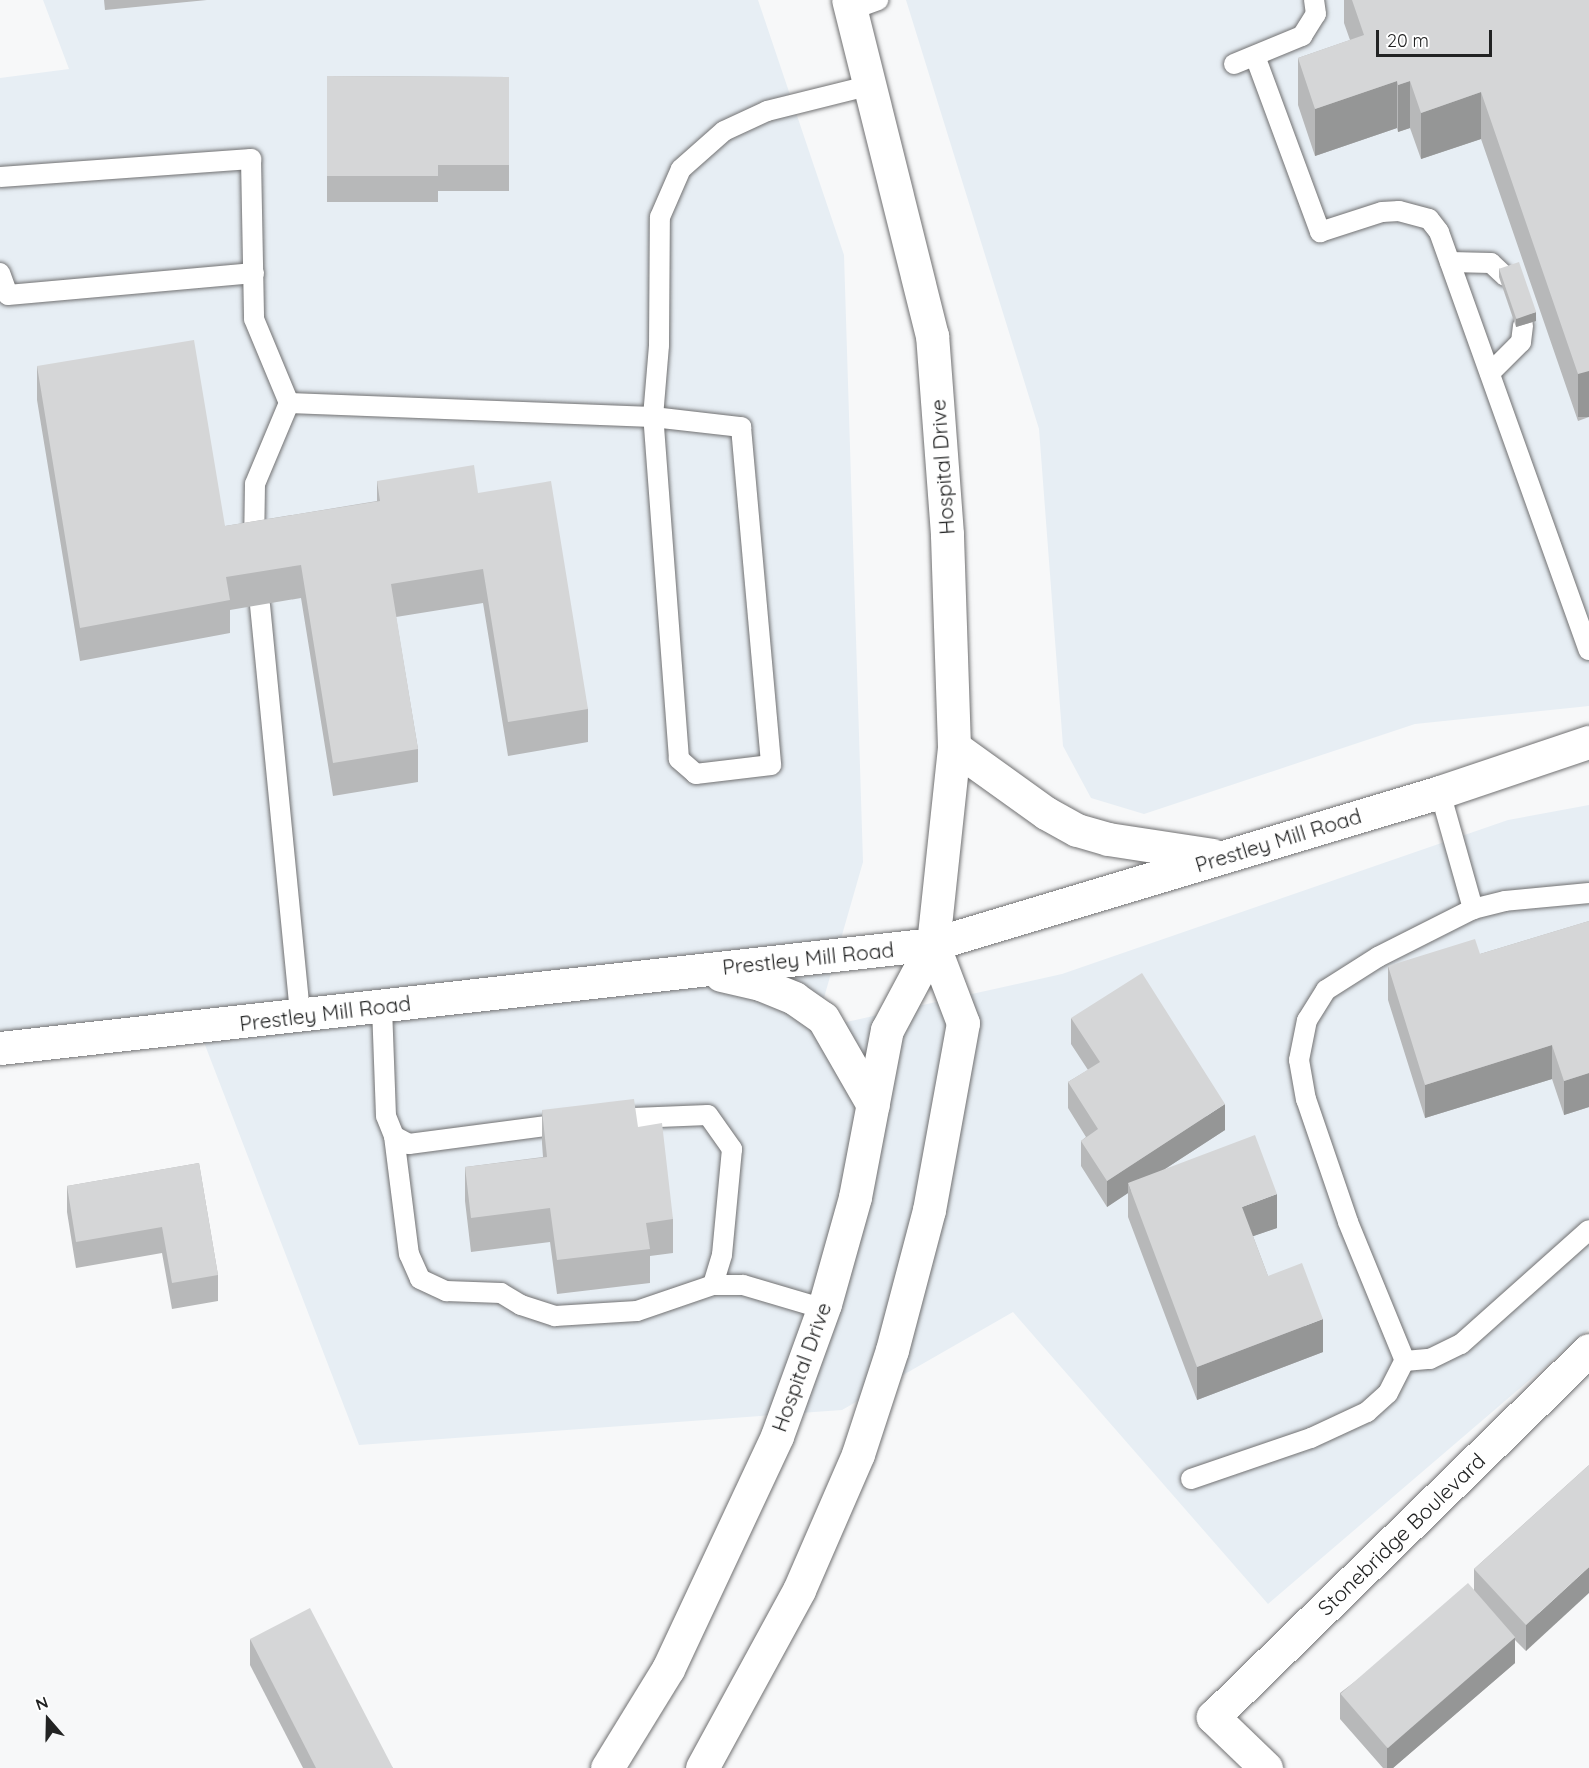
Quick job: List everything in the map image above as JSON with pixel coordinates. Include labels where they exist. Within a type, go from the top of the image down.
[{"type":"street","name":"Hospital Drive","points":[[607,1768],[668,1670],[719,1566],[777,1436],[824,1309],[855,1197],[887,1030],[933,944],[954,747],[947,534],[932,336],[867,86],[859,3]]},
{"type":"street","name":"Prestley Mill Road","points":[[0,1048],[933,944],[1440,792],[1589,742]]},
{"type":"street","points":[[954,747],[1046,813],[1077,830],[1108,839],[1222,856]]},
{"type":"street","name":"Hospital Drive","points":[[702,1768],[799,1590],[858,1454],[892,1350],[928,1210],[963,1023],[933,944]]},
{"type":"street","points":[[702,970],[760,984],[794,998],[824,1018],[873,1105]]},
{"type":"street","name":"Stonebridge Boulevard","points":[[1266,1768],[1213,1717],[1588,1354]]},
{"type":"lane","points":[[1234,64],[1302,36],[1316,14],[1314,0]]},
{"type":"lane","points":[[1255,56],[1320,232],[1382,212],[1413,212],[1429,219],[1450,262],[1589,650]]},
{"type":"lane","points":[[289,403],[653,417],[741,427],[771,765],[696,774],[679,759],[653,417],[658,345],[660,217],[681,169],[724,131],[767,111],[867,86]]},
{"type":"lane","points":[[0,177],[251,159],[254,319],[289,403],[255,484],[254,555]]},
{"type":"lane","points":[[1450,262],[1491,263],[1505,276]]},
{"type":"lane","points":[[0,273],[4,302],[254,273]]},
{"type":"lane","points":[[1490,373],[1521,342],[1523,325]]},
{"type":"lane","points":[[260,605],[300,1016]]},
{"type":"lane","points":[[1440,792],[1473,909]]},
{"type":"lane","points":[[1191,1479],[1311,1438],[1367,1412],[1388,1393],[1405,1360],[1348,1222],[1306,1099],[1299,1060],[1307,1020],[1326,990],[1378,957],[1473,909],[1506,901],[1589,893]]},
{"type":"lane","points":[[382,1007],[386,1116],[394,1136],[409,1254],[420,1279],[446,1291],[501,1293],[521,1305],[555,1316],[637,1311],[713,1285],[743,1285],[824,1309]]},
{"type":"lane","points":[[394,1136],[409,1144],[591,1120],[708,1115],[732,1149],[724,1245],[713,1285]]},
{"type":"lane","points":[[1405,1360],[1430,1359],[1461,1344],[1589,1230]]},
{"type":"shaded area","points":[[43,0],[758,0],[844,255],[863,862],[815,1029],[1062,974],[1508,820],[1589,805],[1589,1329],[1268,1604],[1013,1312],[842,1410],[359,1445],[195,1019],[0,1042],[0,78],[69,69]]},
{"type":"shaded area","points":[[906,0],[1589,0],[1589,706],[1415,724],[1144,814],[1091,798],[1063,746],[1039,429]]},
{"type":"building","points":[[1352,0],[1589,0],[1589,371],[1578,374],[1481,92],[1421,113],[1410,81],[1398,85],[1397,81],[1315,109],[1298,58],[1364,35]]},
{"type":"building","points":[[327,76],[509,77],[509,165],[438,165],[438,176],[327,176]]},
{"type":"building","points":[[1519,262],[1536,312],[1516,319],[1499,269]]},
{"type":"building","points":[[194,340],[225,526],[380,501],[377,481],[474,465],[478,493],[551,481],[588,709],[508,722],[483,569],[391,584],[418,749],[333,763],[301,565],[226,577],[230,600],[80,628],[37,366]]},
{"type":"building","points":[[1589,921],[1589,1073],[1564,1081],[1552,1045],[1425,1085],[1388,966],[1475,939],[1480,954]]},
{"type":"building","points":[[1142,973],[1225,1104],[1107,1181],[1081,1141],[1098,1129],[1068,1082],[1100,1062],[1071,1018]]},
{"type":"building","points":[[634,1099],[638,1127],[662,1123],[673,1219],[646,1223],[650,1249],[557,1260],[550,1208],[471,1218],[465,1167],[547,1157],[542,1110]]},
{"type":"building","points":[[1255,1135],[1277,1194],[1242,1207],[1268,1276],[1302,1263],[1323,1319],[1197,1367],[1128,1183]]},
{"type":"building","points":[[199,1163],[218,1275],[172,1283],[162,1227],[76,1242],[67,1186]]},
{"type":"building","points":[[1589,1465],[1589,1567],[1526,1625],[1474,1569]]},
{"type":"building","points":[[1468,1583],[1515,1637],[1388,1748],[1340,1694]]},
{"type":"building","points":[[310,1608],[393,1768],[316,1768],[250,1639]]}]
